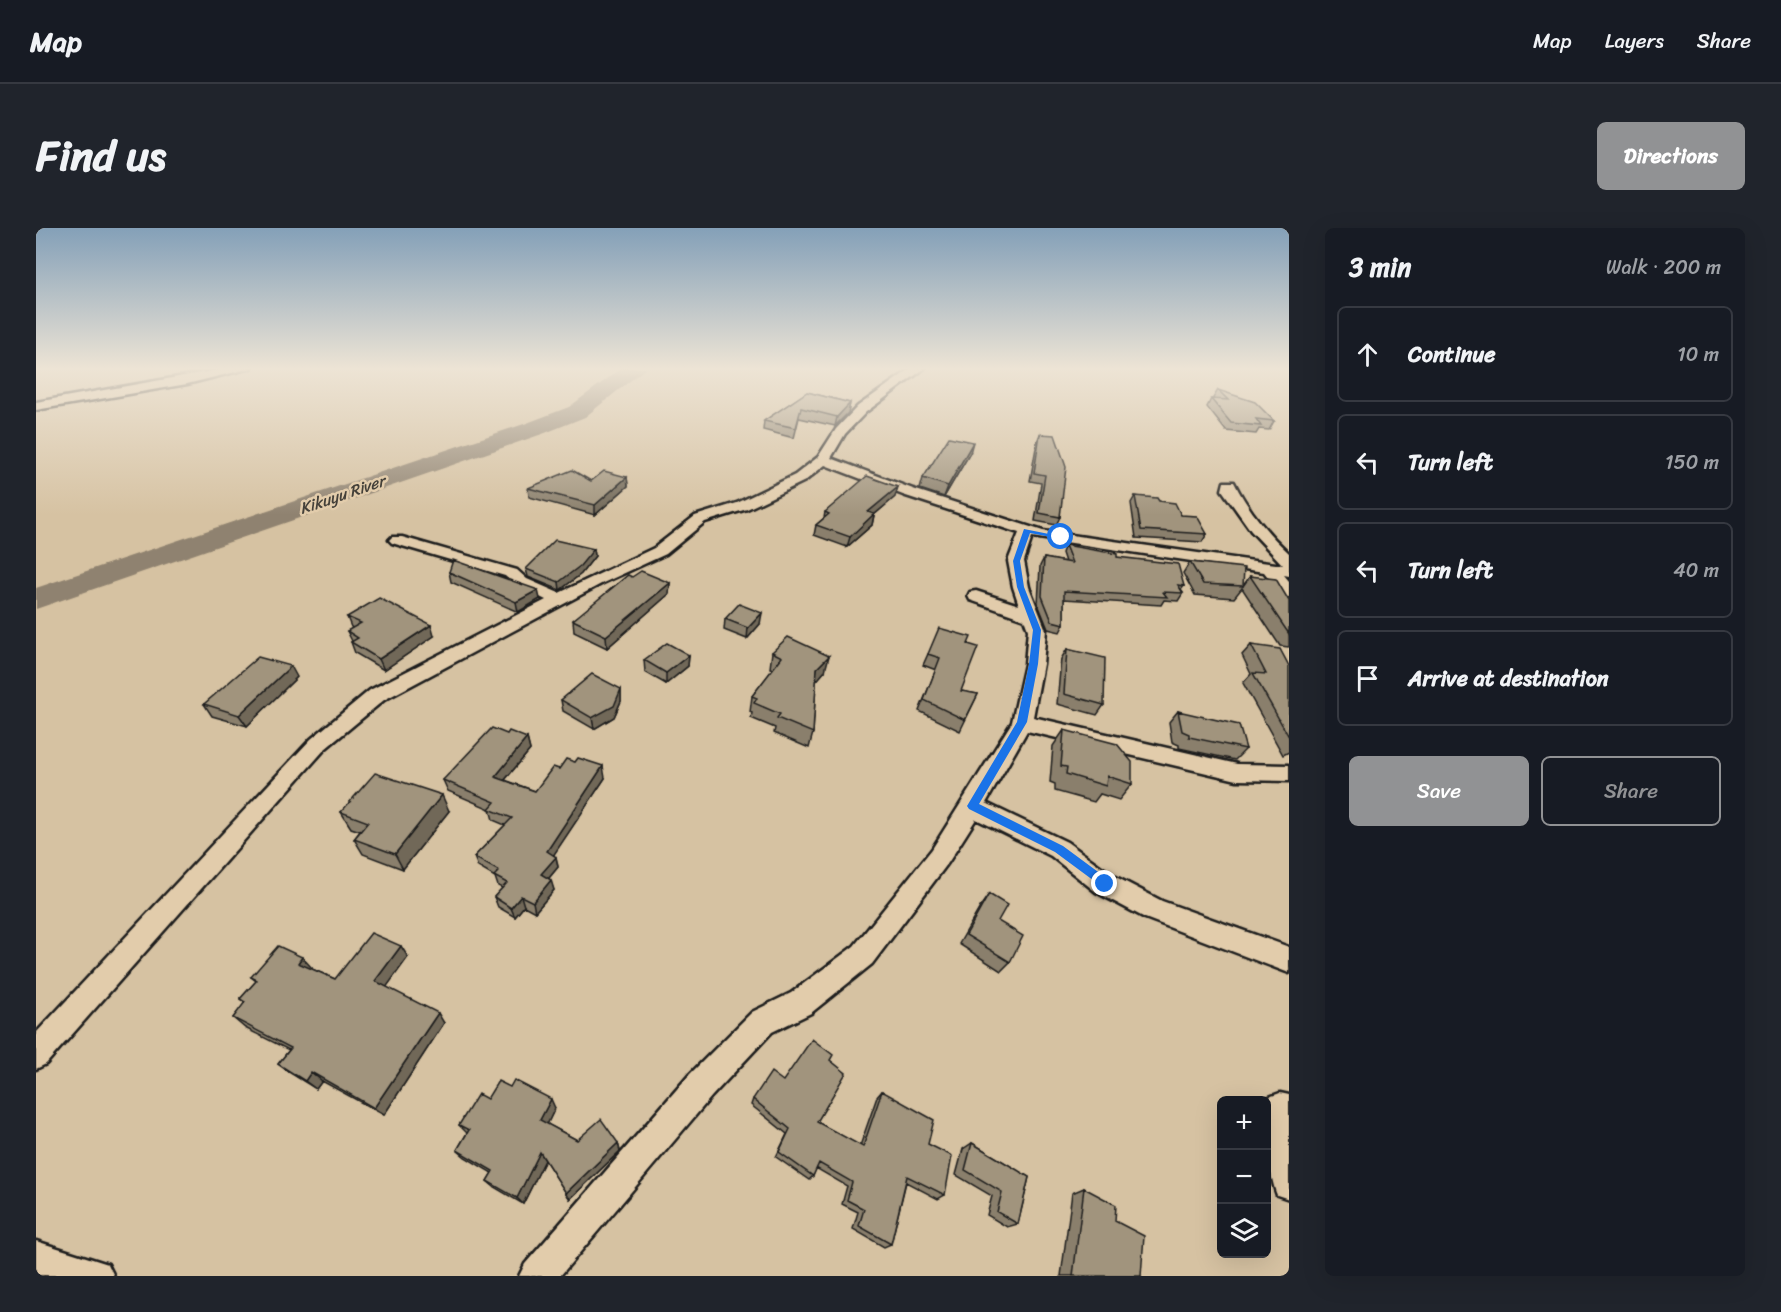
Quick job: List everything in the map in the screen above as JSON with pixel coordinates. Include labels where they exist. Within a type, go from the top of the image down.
[{"type":"street","points":[[36,1054],[318,744],[377,695],[597,580],[628,568],[660,551],[700,519],[742,506],[800,478],[823,460],[840,432],[854,417]]},
{"type":"street","points":[[823,460],[908,492],[1027,531],[1289,571]]},
{"type":"street","points":[[1228,485],[1228,490],[1269,544],[1289,562]]},
{"type":"street","points":[[537,1276],[671,1118],[762,1022],[801,1003],[863,955],[940,856],[1022,722],[1037,630],[1021,587],[1016,561],[1027,531]]},
{"type":"street","points":[[397,540],[512,573],[521,582],[560,600]]},
{"type":"street","points":[[1270,569],[1289,592]]},
{"type":"street","points":[[976,596],[1031,615]]},
{"type":"street","points":[[1022,722],[1237,772],[1289,773]]},
{"type":"street","points":[[972,806],[1059,849],[1105,884],[1154,910],[1289,960]]},
{"type":"street","points":[[1289,1110],[1280,1108],[1289,1183]]},
{"type":"street","points":[[36,1258],[96,1276]]},
{"type":"building","points":[[770,417],[799,417],[796,428],[764,421]]},
{"type":"building","points":[[1226,417],[1270,417],[1274,421],[1256,419],[1261,426],[1231,423]]},
{"type":"building","points":[[1040,434],[1055,435],[1066,467],[1060,517],[1039,513],[1045,475],[1034,473]]},
{"type":"building","points":[[949,437],[973,442],[948,486],[923,478]]},
{"type":"building","points":[[572,470],[591,481],[604,471],[627,477],[595,505],[528,488]]},
{"type":"building","points":[[867,476],[898,487],[868,512],[874,514],[850,537],[816,525],[829,514],[825,512]]},
{"type":"building","points":[[1135,496],[1157,498],[1159,501],[1175,503],[1181,515],[1197,516],[1207,534],[1141,530]]},
{"type":"building","points":[[555,540],[594,549],[580,566],[559,582],[526,569]]},
{"type":"building","points":[[1065,545],[1117,554],[1117,557],[1178,564],[1184,586],[1178,585],[1183,593],[1163,592],[1167,597],[1064,591],[1064,624],[1052,621],[1042,596],[1044,558],[1072,563]]},
{"type":"building","points":[[453,560],[538,590],[516,602],[449,572]]},
{"type":"building","points":[[1190,562],[1244,568],[1243,586],[1203,584]]},
{"type":"building","points":[[641,571],[670,583],[606,636],[573,620],[628,575],[632,577]]},
{"type":"building","points":[[1250,576],[1276,579],[1289,601],[1289,634]]},
{"type":"building","points":[[379,598],[431,625],[379,659],[351,642],[358,638],[347,631],[361,623],[347,617]]},
{"type":"building","points":[[739,604],[762,613],[748,628],[725,619]]},
{"type":"building","points":[[939,628],[971,637],[968,644],[978,647],[961,691],[978,694],[965,720],[924,700],[940,658],[928,654]]},
{"type":"building","points":[[788,637],[829,656],[817,668],[813,733],[777,718],[780,714],[754,703],[757,698],[752,696],[782,657],[772,652]]},
{"type":"building","points":[[667,643],[689,655],[666,673],[644,660]]},
{"type":"building","points":[[1251,645],[1280,649],[1289,666],[1289,737],[1253,673],[1266,674]]},
{"type":"building","points":[[1067,649],[1105,658],[1104,705],[1064,694]]},
{"type":"building","points":[[258,657],[291,666],[239,715],[204,704]]},
{"type":"building","points":[[592,674],[621,689],[614,706],[592,718],[561,700]]},
{"type":"building","points":[[1178,711],[1239,725],[1246,749],[1189,737],[1189,734],[1182,731]]},
{"type":"building","points":[[492,728],[527,738],[495,777],[535,791],[553,767],[559,769],[566,759],[575,762],[578,758],[603,766],[547,851],[556,857],[541,874],[551,880],[533,902],[521,896],[511,908],[494,897],[507,883],[494,876],[499,871],[474,857],[512,818],[489,809],[495,802],[443,780]]},
{"type":"building","points":[[1064,730],[1117,744],[1132,762],[1132,784],[1107,776],[1106,786],[1066,774],[1067,767],[1061,766]]},
{"type":"building","points":[[375,773],[442,795],[395,854],[354,839],[368,822],[341,812]]},
{"type":"building","points":[[989,894],[1007,905],[998,921],[1023,936],[1010,962],[966,935]]},
{"type":"building","points":[[371,933],[401,946],[375,981],[438,1013],[374,1108],[311,1072],[305,1081],[278,1064],[291,1048],[233,1018],[245,1002],[240,999],[257,980],[251,977],[278,946],[302,957],[298,963],[335,979]]},
{"type":"building","points":[[812,1039],[833,1055],[830,1060],[846,1073],[817,1122],[863,1147],[882,1091],[934,1120],[928,1144],[952,1156],[945,1195],[907,1176],[891,1244],[859,1226],[864,1209],[847,1200],[852,1182],[819,1163],[813,1176],[779,1152],[790,1129],[753,1099],[771,1072],[783,1081]]},
{"type":"building","points":[[514,1080],[551,1099],[540,1120],[577,1140],[601,1119],[618,1143],[566,1193],[540,1152],[517,1198],[487,1181],[493,1171],[457,1150],[469,1130],[459,1125],[478,1094],[487,1099],[498,1081],[510,1087]]},
{"type":"building","points":[[972,1143],[1029,1177],[1018,1224],[997,1212],[1002,1192],[965,1170]]},
{"type":"building","points":[[1084,1188],[1116,1205],[1115,1221],[1144,1236],[1141,1276],[1073,1276]]},
{"type":"waterway","name":"Kikuyu River","points":[[36,599],[564,417]]},
{"type":"route","points":[[1061,537],[1027,531],[1016,561],[1021,587],[1037,630],[1034,664],[1022,722],[972,806],[1059,849],[1105,884]]}]
